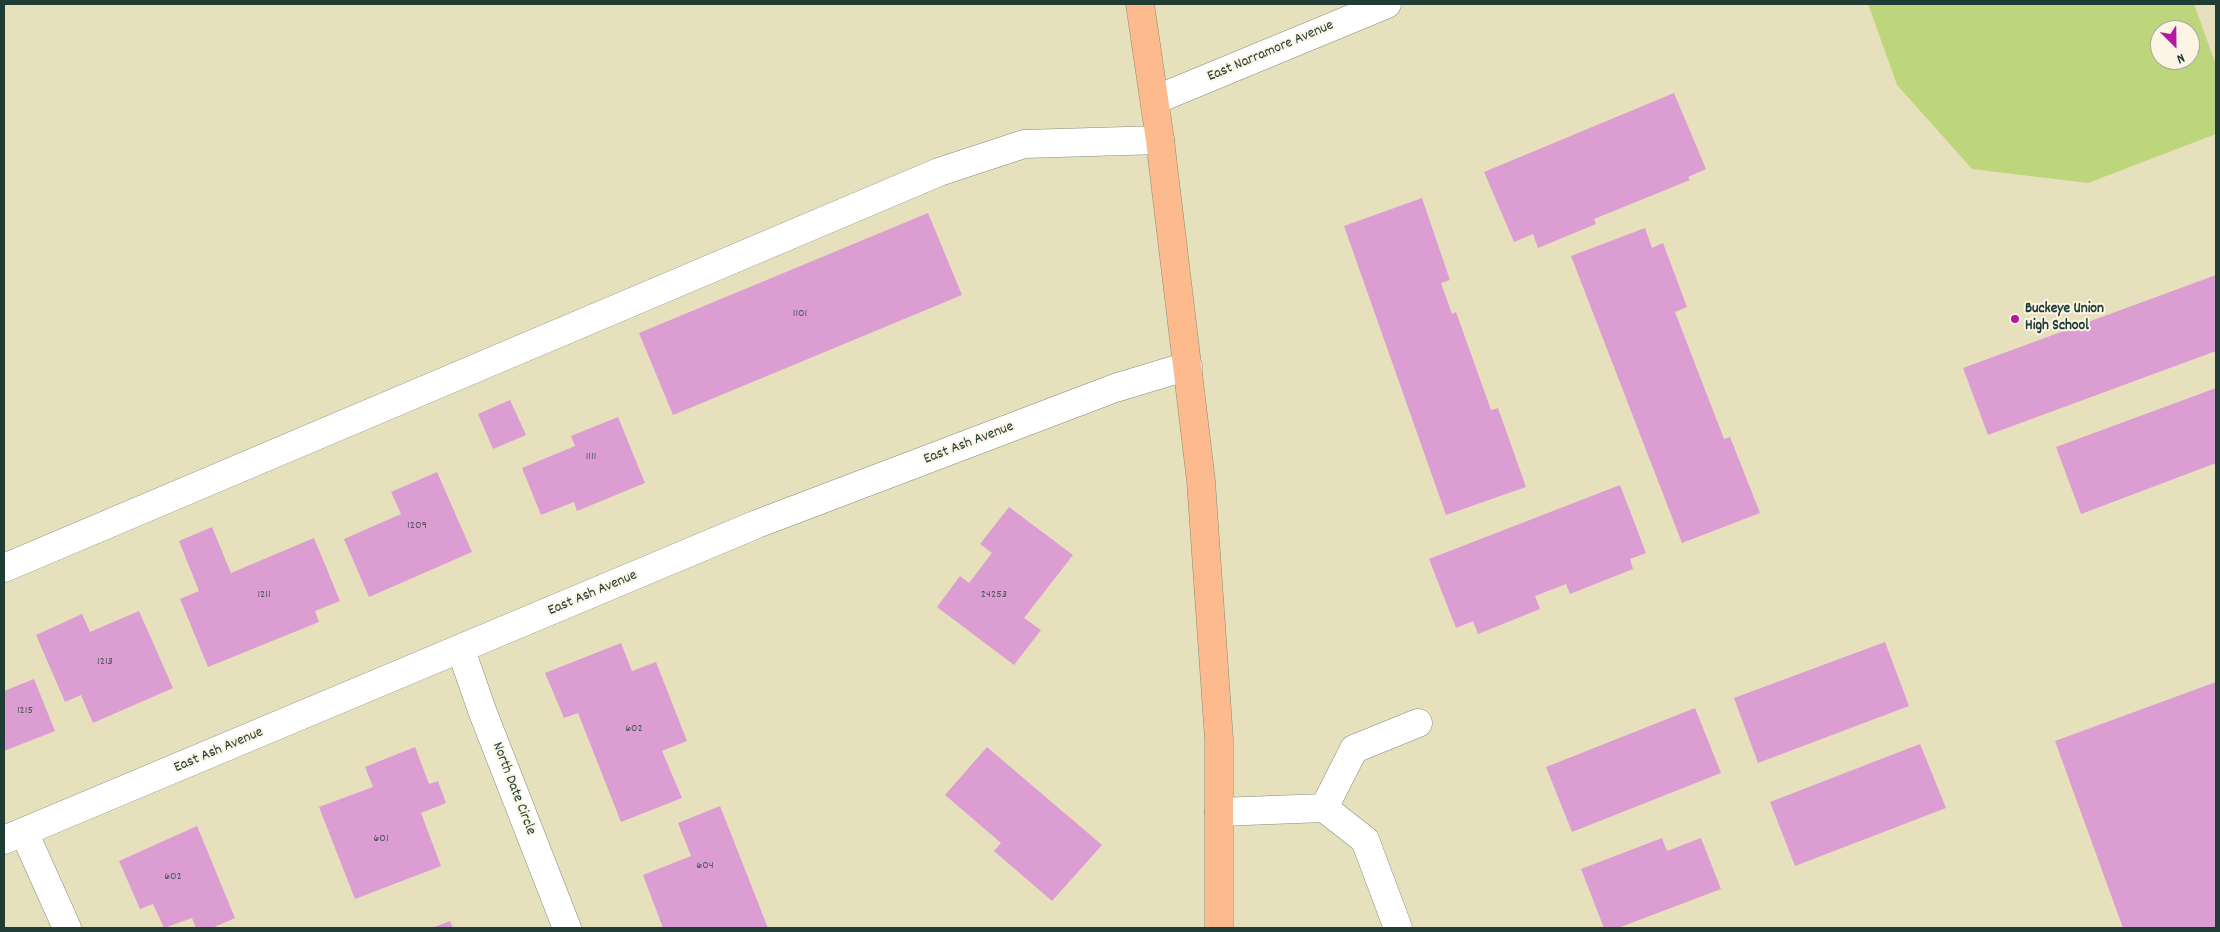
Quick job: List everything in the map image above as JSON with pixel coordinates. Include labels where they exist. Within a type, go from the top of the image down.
[{"type":"main road","points":[[1140,4],[1155,100],[1202,491],[1219,740],[1219,928]]},
{"type":"street","name":"East Narramore Avenue","points":[[1155,100],[1387,4]]},
{"type":"street","points":[[4,568],[940,172],[1024,144],[1160,140]]},
{"type":"street","name":"East Ash Avenue","points":[[14,836],[461,650],[757,524],[1115,388],[1188,366]]},
{"type":"street","name":"North Date Circle","points":[[461,650],[483,713],[567,928]]},
{"type":"street","points":[[1324,808],[1354,749],[1418,722]]},
{"type":"street","points":[[1219,812],[1324,808],[1365,840],[1398,928]]},
{"type":"street","points":[[14,836],[67,928]]},
{"type":"green space","points":[[1868,4],[2194,4],[2200,20],[2150,20],[2150,70],[2200,70],[2200,21],[2216,65],[2216,134],[2088,183],[1972,169],[1897,85]]},
{"type":"building","points":[[1674,93],[1706,169],[1688,177],[1690,180],[1594,219],[1596,224],[1538,248],[1533,234],[1514,242],[1484,172]]},
{"type":"building","points":[[1422,198],[1450,280],[1441,283],[1452,314],[1456,312],[1491,410],[1498,408],[1526,487],[1446,515],[1344,226]]},
{"type":"building","points":[[928,213],[962,295],[673,415],[639,333]]},
{"type":"building","points":[[1645,228],[1652,248],[1663,243],[1687,307],[1675,312],[1724,439],[1730,437],[1760,513],[1682,543],[1571,256]]},
{"type":"building","points":[[2216,275],[2216,351],[1988,435],[1963,368]]},
{"type":"building","points":[[2216,388],[2216,463],[2081,514],[2056,447]]},
{"type":"building","points":[[510,400],[526,435],[493,449],[478,414]]},
{"type":"building","points":[[618,417],[645,483],[577,511],[574,502],[541,515],[522,468],[575,446],[571,436]]},
{"type":"building","points":[[437,472],[472,552],[369,597],[344,539],[401,514],[391,492]]},
{"type":"building","points":[[1620,485],[1646,553],[1630,559],[1633,569],[1570,594],[1566,584],[1535,596],[1540,609],[1478,634],[1473,621],[1456,628],[1429,559]]},
{"type":"building","points":[[1009,507],[1073,555],[1024,618],[1041,630],[1014,665],[937,607],[960,576],[969,583],[992,553],[980,544]]},
{"type":"building","points":[[212,527],[231,573],[314,538],[340,601],[315,611],[319,622],[208,667],[180,599],[199,591],[179,541]]},
{"type":"building","points":[[139,611],[173,688],[93,723],[81,695],[65,702],[36,635],[82,614],[90,632]]},
{"type":"building","points":[[1885,642],[1909,706],[1758,763],[1734,698]]},
{"type":"building","points":[[621,643],[632,671],[656,662],[687,741],[662,751],[682,798],[621,822],[578,713],[564,718],[545,673]]},
{"type":"building","points":[[34,679],[55,731],[4,751],[4,691]]},
{"type":"building","points":[[2216,682],[2216,928],[2123,928],[2055,741]]},
{"type":"building","points":[[1695,708],[1721,773],[1572,832],[1546,767]]},
{"type":"building","points":[[1920,744],[1946,808],[1795,866],[1770,802]]},
{"type":"building","points":[[415,747],[429,784],[438,781],[446,803],[421,813],[441,866],[355,899],[319,807],[373,787],[365,767]]},
{"type":"building","points":[[987,747],[1102,845],[1052,901],[994,851],[1001,843],[945,795]]},
{"type":"building","points":[[720,806],[768,928],[663,928],[643,875],[691,856],[678,823]]},
{"type":"building","points":[[197,826],[235,918],[212,928],[196,928],[192,918],[164,928],[153,904],[140,909],[119,861]]},
{"type":"building","points":[[1662,838],[1667,851],[1701,838],[1721,889],[1618,928],[1604,928],[1581,869]]},
{"type":"building","points":[[450,921],[453,928],[432,928]]},
{"type":"place","name":"Buckeye Union High School","points":[[2015,319]]}]
